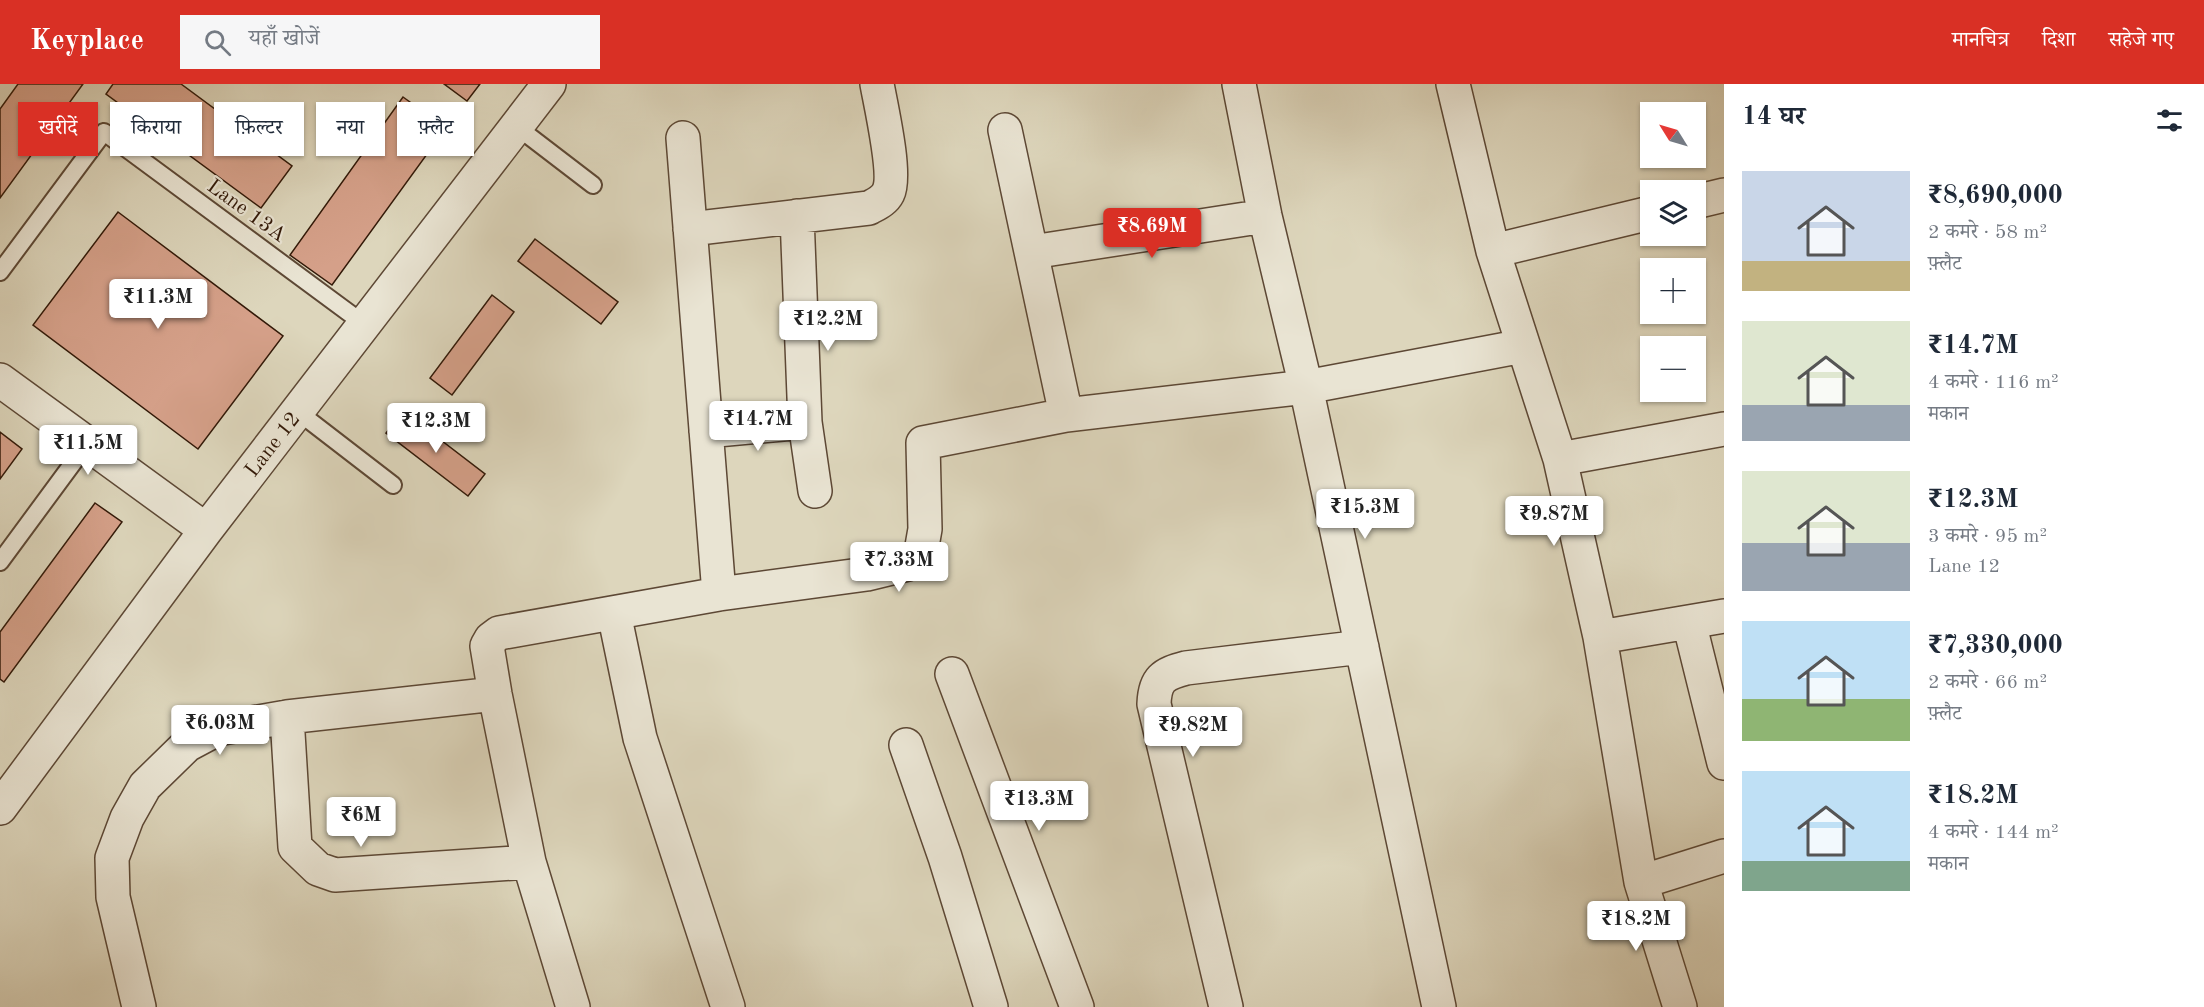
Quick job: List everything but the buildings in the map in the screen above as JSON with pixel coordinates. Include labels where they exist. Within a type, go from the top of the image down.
[{"type":"street","name":"Lane 12","points":[[0,808],[206,530],[549,84]]},
{"type":"street","points":[[690,229],[869,208],[880,202],[888,193],[890,170],[877,84]]},
{"type":"street","points":[[1239,84],[1265,216],[1306,387],[1439,1007]]},
{"type":"street","points":[[1453,84],[1493,251],[1560,459],[1600,637],[1641,882],[1680,1007]]},
{"type":"street","points":[[1005,130],[1066,414]]},
{"type":"street","points":[[683,138],[719,594]]},
{"type":"street","points":[[1706,199],[1724,195]]},
{"type":"street","points":[[1493,251],[1640,215]]},
{"type":"street","points":[[797,216],[806,422],[815,491]]},
{"type":"street","points":[[1032,252],[1265,216]]},
{"type":"street","points":[[573,1007],[529,862],[495,694],[487,646],[491,639],[499,633],[719,594],[867,574],[908,564],[921,552],[925,529],[923,443],[1066,414],[1306,387],[1523,346]]},
{"type":"street","points":[[0,380],[206,530]]},
{"type":"street","points":[[706,431],[806,422]]},
{"type":"street","points":[[1560,459],[1724,429]]},
{"type":"street","points":[[614,613],[640,738],[728,1007]]},
{"type":"street","points":[[1600,637],[1724,616]]},
{"type":"street","points":[[1689,622],[1724,763]]},
{"type":"street","points":[[1226,1007],[1154,704],[1154,690],[1161,679],[1170,672],[1186,668],[1362,647]]},
{"type":"street","points":[[952,674],[1077,1007]]},
{"type":"street","points":[[139,1007],[113,897],[112,858],[128,818],[145,786],[187,745],[217,729],[287,717],[495,694]]},
{"type":"street","points":[[287,717],[295,847],[318,869],[336,875],[529,862]]},
{"type":"street","points":[[906,745],[945,857],[991,1007]]},
{"type":"street","points":[[1641,882],[1724,856]]},
{"type":"lane","points":[[516,126],[593,184]]},
{"type":"lane","name":"Lane 13A","points":[[0,272],[104,132],[364,324]]},
{"type":"lane","points":[[297,411],[393,485]]},
{"type":"lane","points":[[0,562],[87,444]]}]
